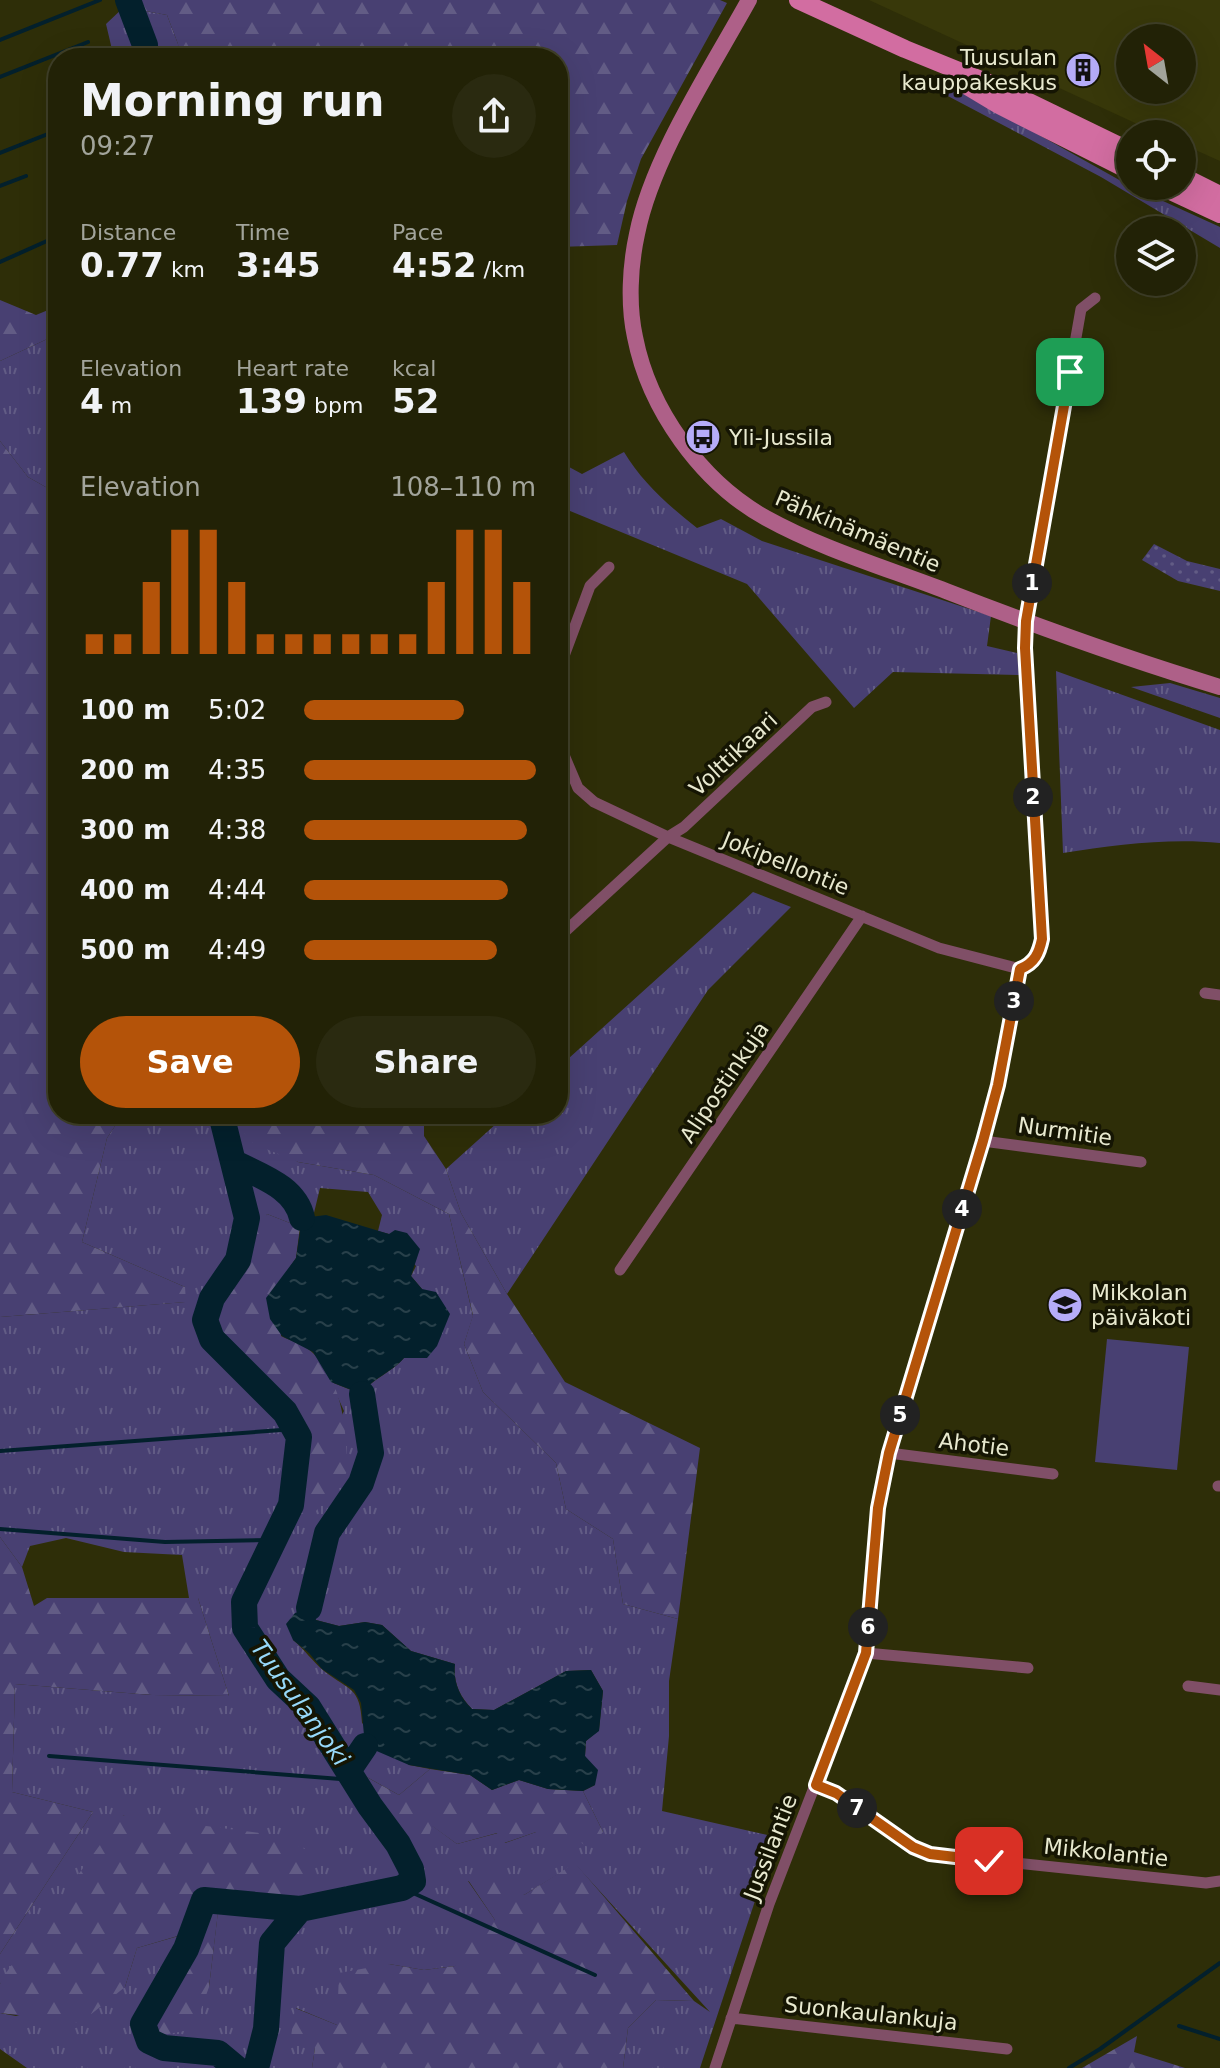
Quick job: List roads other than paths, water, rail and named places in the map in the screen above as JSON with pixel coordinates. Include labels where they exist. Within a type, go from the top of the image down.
[{"type":"main road","points":[[798,0],[996,86],[1116,144]]},
{"type":"main road","points":[[905,49],[999,105],[1116,164]]},
{"type":"main road","points":[[1196,183],[1220,195]]},
{"type":"main road","points":[[1190,200],[1220,214]]},
{"type":"street","name":"Pähkinämäentie","points":[[749,0],[661,164],[647,195],[636,235],[631,286],[635,337],[650,384],[672,427],[715,480],[766,518],[841,551],[1026,621],[1139,662],[1220,687]]},
{"type":"street","name":"Jussilantie","points":[[715,2068],[769,1904],[866,1653],[878,1508],[889,1453],[983,1141],[998,1085],[1020,969],[1029,965],[1039,953],[1042,939],[1026,621],[1081,309],[1095,298]]},
{"type":"street","points":[[568,645],[590,586],[609,567]]},
{"type":"street","name":"Volttikaari","points":[[568,929],[668,837],[684,827],[812,707],[826,702]]},
{"type":"street","name":"Jokipellontie","points":[[568,764],[585,796],[668,837],[939,948],[1020,969]]},
{"type":"street","name":"Alipostinkuja","points":[[620,1270],[862,916]]},
{"type":"street","points":[[1205,993],[1220,995]]},
{"type":"street","name":"Nurmitie","points":[[983,1141],[1141,1162]]},
{"type":"street","name":"Ahotie","points":[[889,1453],[1053,1474]]},
{"type":"street","points":[[866,1653],[1028,1668]]},
{"type":"street","points":[[1188,1686],[1220,1690]]},
{"type":"street","name":"Mikkolantie","points":[[816,1785],[836,1793],[913,1847],[930,1854],[1206,1883],[1220,1881]]},
{"type":"street","name":"Suonkaulankuja","points":[[731,2018],[1007,2049]]},
{"type":"water","points":[[326,1215],[389,1234],[395,1230],[407,1233],[420,1249],[411,1276],[422,1289],[436,1292],[450,1314],[437,1346],[427,1358],[404,1358],[362,1394],[331,1382],[313,1352],[282,1336],[270,1319],[266,1298],[296,1258],[302,1218]]},
{"type":"water","points":[[309,1608],[316,1620],[339,1626],[365,1622],[382,1625],[411,1651],[455,1664],[458,1688],[472,1709],[494,1710],[566,1671],[591,1670],[603,1691],[599,1731],[586,1741],[585,1756],[598,1770],[595,1785],[583,1791],[548,1789],[519,1780],[492,1790],[470,1775],[409,1765],[365,1746],[361,1703],[354,1690],[322,1669],[293,1640],[286,1624],[295,1613]]},
{"type":"waterway","points":[[0,40],[100,0]]},
{"type":"waterway","name":"Tuusulanjoki","points":[[128,0],[145,48]]},
{"type":"waterway","points":[[73,48],[88,42]]},
{"type":"waterway","points":[[0,77],[48,58]]},
{"type":"waterway","points":[[0,153],[48,134]]},
{"type":"waterway","points":[[0,186],[26,176]]},
{"type":"waterway","points":[[0,262],[48,240]]},
{"type":"waterway","name":"Tuusulanjoki","points":[[224,1124],[247,1218],[238,1260],[212,1298],[205,1320],[212,1339],[285,1412],[299,1437],[291,1505],[244,1602],[245,1628],[278,1679],[308,1707],[370,1806],[398,1844],[411,1869],[413,1881],[402,1888],[300,1909],[272,1943],[266,2029],[256,2068]]},
{"type":"waterway","points":[[233,1162],[284,1190],[298,1207],[302,1218]]},
{"type":"waterway","points":[[309,1608],[327,1533],[361,1483],[371,1453],[362,1394]]},
{"type":"waterway","points":[[0,1451],[295,1429]]},
{"type":"waterway","points":[[0,1529],[165,1542],[272,1540]]},
{"type":"waterway","points":[[348,1771],[365,1746]]},
{"type":"waterway","points":[[49,1756],[353,1780]]},
{"type":"waterway","points":[[402,1888],[595,1975]]},
{"type":"waterway","name":"Tuusulanjoki","points":[[236,2068],[218,2053],[164,2048],[149,2041],[143,2024],[186,1949],[204,1900],[300,1909]]},
{"type":"waterway","points":[[1069,2068],[1220,1963]]},
{"type":"waterway","points":[[1179,2026],[1220,2039]]},
{"type":"place","name":"Tuusulan kauppakeskus","points":[[1083,70]]},
{"type":"place","name":"Yli-Jussila","points":[[703,437]]},
{"type":"place","name":"Mikkolan päiväkoti","points":[[1065,1305]]}]
